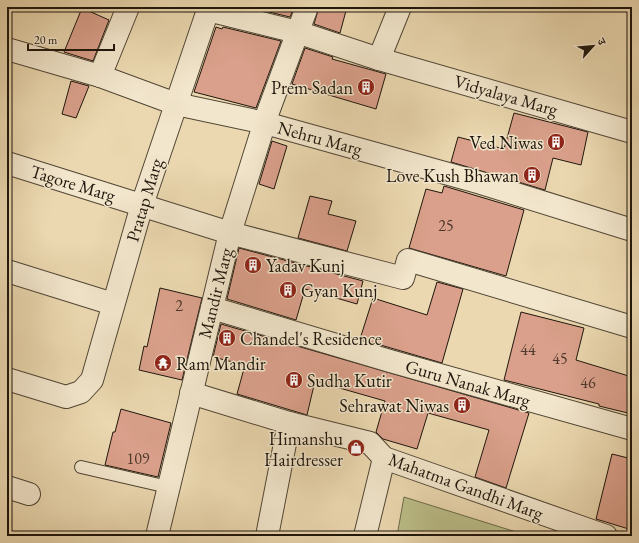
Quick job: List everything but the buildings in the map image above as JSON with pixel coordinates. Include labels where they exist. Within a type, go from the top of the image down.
[{"type":"street","points":[[100,76],[128,7]]},
{"type":"street","name":"Mandir Marg","points":[[157,536],[230,233],[265,123],[307,7]]},
{"type":"street","points":[[379,58],[400,7]]},
{"type":"street","name":"Vidyalaya Marg","points":[[208,8],[297,32],[379,58],[632,132]]},
{"type":"street","name":"Pratap Marg","points":[[7,379],[66,397],[81,392],[92,380],[142,205],[208,8]]},
{"type":"street","name":"Nehru Marg","points":[[7,49],[100,76],[176,104],[265,123],[481,183],[632,230]]},
{"type":"street","name":"Tagore Marg","points":[[7,162],[230,233],[403,278],[408,260],[632,327]]},
{"type":"street","points":[[7,271],[113,304]]},
{"type":"street","name":"Guru Nanak Marg","points":[[212,308],[390,361],[632,429]]},
{"type":"street","name":"Mahatma Gandhi Marg","points":[[191,393],[289,423],[370,443],[384,458],[606,536]]},
{"type":"street","points":[[267,536],[289,423]]},
{"type":"street","points":[[365,536],[384,458]]},
{"type":"street","points":[[7,487],[29,494]]},
{"type":"lane","points":[[81,467],[168,487]]},
{"type":"green space","points":[[404,497],[529,536],[397,536]]},
{"type":"place","name":"Prem Sadan","points":[[366,87]]},
{"type":"place","name":"Ved Niwas","points":[[556,142]]},
{"type":"place","name":"Love Kush Bhawan","points":[[532,175]]},
{"type":"place","name":"Yadav Kunj","points":[[253,265]]},
{"type":"place","name":"Gyan Kunj","points":[[288,290]]},
{"type":"place","name":"Chandel's Residence","points":[[227,338]]},
{"type":"place","name":"Ram Mandir","points":[[163,363]]},
{"type":"place","name":"Sudha Kutir","points":[[294,380]]},
{"type":"place","name":"Sehrawat Niwas","points":[[462,405]]},
{"type":"place","name":"Himanshu Hairdresser","points":[[356,448]]}]
